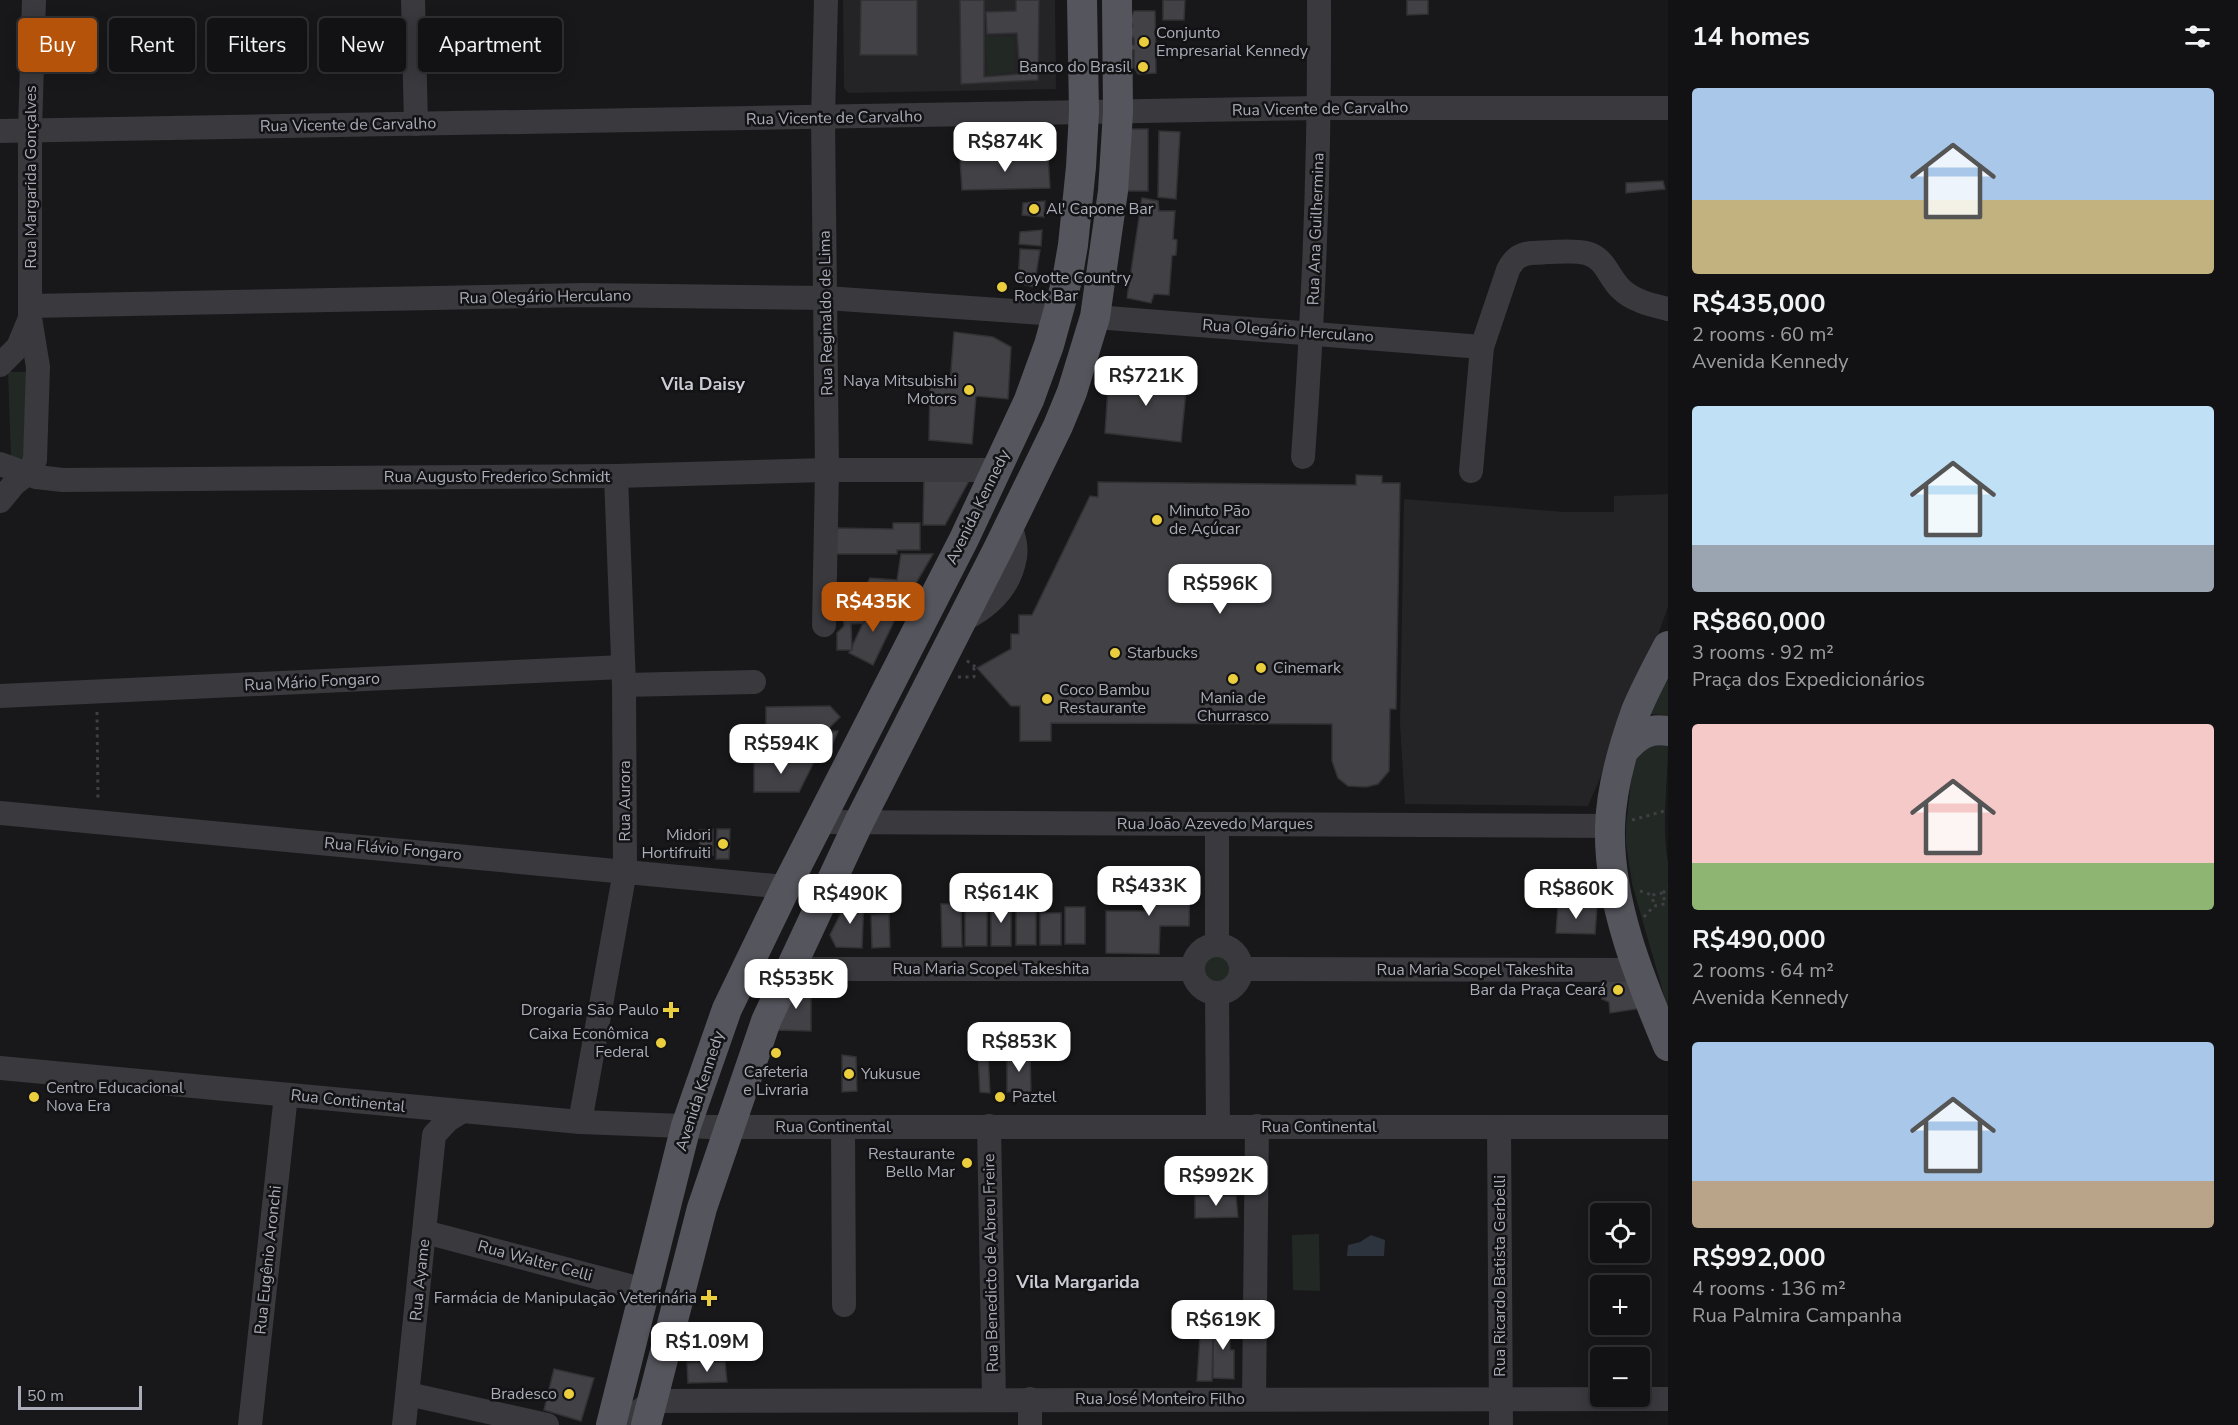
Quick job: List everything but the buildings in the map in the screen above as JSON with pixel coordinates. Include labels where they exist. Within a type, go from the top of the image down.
[{"type":"main road","name":"Avenida Kennedy","points":[[610,1425],[687,1126],[727,1009],[786,887],[934,599],[996,470],[1029,400],[1058,314],[1073,245],[1084,112],[1082,0]]},
{"type":"main road","points":[[649,1413],[702,1208],[758,1040],[859,822],[963,620],[1072,393],[1095,317],[1113,191],[1118,112],[1117,0]]},
{"type":"main road","points":[[1668,645],[1637,710],[1624,749],[1610,826],[1612,866],[1637,970],[1668,1046]]},
{"type":"main road","points":[[1624,749],[1648,731],[1668,731]]},
{"type":"street","name":"Rua Margarida Gonçalves","points":[[27,474],[35,460],[38,367],[30,312],[30,130],[34,0]]},
{"type":"street","points":[[413,0],[416,124]]},
{"type":"street","name":"Rua Reginaldo de Lima","points":[[824,626],[827,470],[823,118],[826,0]]},
{"type":"street","name":"Rua Ana Guilhermina","points":[[1303,457],[1312,332],[1320,108],[1319,0]]},
{"type":"street","name":"Rua Vicente de Carvalho","points":[[0,131],[1320,108],[1668,108]]},
{"type":"street","points":[[1472,471],[1482,347],[1508,270],[1515,259],[1522,254],[1587,254],[1605,265],[1619,287],[1628,294],[1668,309]]},
{"type":"street","name":"Rua Olegário Herculano","points":[[30,312],[585,295],[826,298],[1058,314]]},
{"type":"street","name":"Rua Margarida Gonçalves","points":[[2,360],[22,340],[30,312]]},
{"type":"street","name":"Rua Olegário Herculano","points":[[1095,317],[1312,332],[1482,347]]},
{"type":"street","points":[[2,360],[27,360],[38,367]]},
{"type":"street","name":"Rua Augusto Frederico Schmidt","points":[[0,464],[27,474],[63,480],[616,476],[827,470],[996,470]]},
{"type":"street","points":[[0,501],[14,484],[27,474]]},
{"type":"street","name":"Rua Aurora","points":[[580,1122],[625,871],[624,676],[616,476]]},
{"type":"street","name":"Rua Mário Fongaro","points":[[0,696],[624,676],[754,682]]},
{"type":"street","name":"Rua Flávio Fongaro","points":[[0,813],[786,887]]},
{"type":"street","name":"Rua João Azevedo Marques","points":[[820,822],[1610,826]]},
{"type":"street","points":[[1217,824],[1217,945]]},
{"type":"street","points":[[1217,945],[1224,946],[1237,955],[1242,969],[1237,983],[1225,992],[1217,993],[1209,992],[1197,983],[1193,969],[1197,955],[1209,946],[1217,945]]},
{"type":"street","name":"Rua Maria Scopel Takeshita","points":[[789,969],[1193,969]]},
{"type":"street","name":"Rua Maria Scopel Takeshita","points":[[1242,969],[1637,970]]},
{"type":"street","points":[[1217,993],[1218,1126]]},
{"type":"street","name":"Rua Continental","points":[[0,1068],[580,1122],[728,1128],[1668,1127]]},
{"type":"street","name":"Rua Eugênio Aronchi","points":[[250,1425],[286,1095]]},
{"type":"street","points":[[412,1108],[425,1121],[434,1135],[448,1120],[462,1112]]},
{"type":"street","points":[[1639,1127],[1656,1120],[1668,1111]]},
{"type":"street","name":"Rua Benedicto de Abreu Freire","points":[[989,1126],[994,1399]]},
{"type":"street","points":[[1254,1399],[1257,1126]]},
{"type":"street","points":[[843,1127],[844,1305]]},
{"type":"street","name":"Rua Ricardo Batista Gerbelli","points":[[1499,1128],[1501,1425]]},
{"type":"street","name":"Rua Ayame","points":[[404,1425],[434,1135]]},
{"type":"street","name":"Rua Walter Celli","points":[[425,1232],[645,1290]]},
{"type":"street","points":[[408,1394],[547,1425]]},
{"type":"street","name":"Rua José Monteiro Filho","points":[[649,1413],[994,1399],[1668,1399]]},
{"type":"street","points":[[1030,1399],[1030,1425]]},
{"type":"street","points":[[620,1425],[649,1413]]},
{"type":"path","points":[[954,677],[974,677],[974,668],[976,668]]},
{"type":"path","points":[[97,702],[98,806]]},
{"type":"path","points":[[1610,826],[1668,810]]},
{"type":"path","points":[[1662,893],[1666,905],[1654,906],[1652,895],[1662,893],[1668,887]]},
{"type":"shaded area","points":[[843,0],[1055,0],[1056,89],[848,93],[844,88]]},
{"type":"shaded area","points":[[985,37],[1013,37],[1013,72],[988,75]]},
{"type":"shaded area","points":[[8,372],[27,372],[30,458],[11,459]]},
{"type":"shaded area","points":[[1668,494],[1668,607],[1640,685],[1588,806],[1405,804],[1400,724],[1404,499],[1565,512],[1614,512],[1614,496]]},
{"type":"shaded area","points":[[1668,662],[1668,715],[1644,714]]},
{"type":"shaded area","points":[[1668,744],[1665,819],[1668,863],[1668,1009],[1632,884],[1626,826],[1633,764],[1640,752],[1649,746]]},
{"type":"shaded area","points":[[1217,952],[1230,957],[1235,970],[1230,983],[1217,988],[1204,983],[1199,970],[1204,957]]},
{"type":"shaded area","points":[[1319,1234],[1320,1291],[1293,1290],[1292,1235]]},
{"type":"shaded area","points":[[1371,1235],[1385,1240],[1384,1256],[1347,1256],[1348,1245],[1360,1242]]},
{"type":"place","name":"Conjunto Empresarial Kennedy","points":[[1144,42]]},
{"type":"place","name":"Banco do Brasil","points":[[1143,67]]},
{"type":"place","name":"Al' Capone Bar","points":[[1034,209]]},
{"type":"place","name":"Coyotte Country Rock Bar","points":[[1002,287]]},
{"type":"place","name":"Naya Mitsubishi Motors","points":[[969,390]]},
{"type":"place","name":"Minuto Pão de Açúcar","points":[[1157,520]]},
{"type":"place","name":"Starbucks","points":[[1115,653]]},
{"type":"place","name":"Cinemark","points":[[1261,668]]},
{"type":"place","name":"Mania de Churrasco","points":[[1233,679]]},
{"type":"place","name":"Coco Bambu Restaurante","points":[[1047,699]]},
{"type":"place","name":"Midori Hortifruiti","points":[[723,844]]},
{"type":"place","name":"Bar da Praça Ceará","points":[[1618,990]]},
{"type":"place","name":"Drogaria São Paulo","points":[[671,1010]]},
{"type":"place","name":"Caixa Econômica Federal","points":[[661,1043]]},
{"type":"place","name":"Cafeteria e Livraria","points":[[776,1053]]},
{"type":"place","name":"Yukusue","points":[[849,1074]]},
{"type":"place","name":"Centro Educacional Nova Era","points":[[34,1097]]},
{"type":"place","name":"Paztel","points":[[1000,1097]]},
{"type":"place","name":"Restaurante Bello Mar","points":[[967,1163]]},
{"type":"place","name":"Farmácia de Manipulação Veterinária","points":[[709,1298]]},
{"type":"place","name":"Bradesco","points":[[569,1394]]},
{"type":"district","name":"Vila Daisy","points":[[703,384]]},
{"type":"district","name":"Vila Margarida","points":[[1078,1282]]}]
